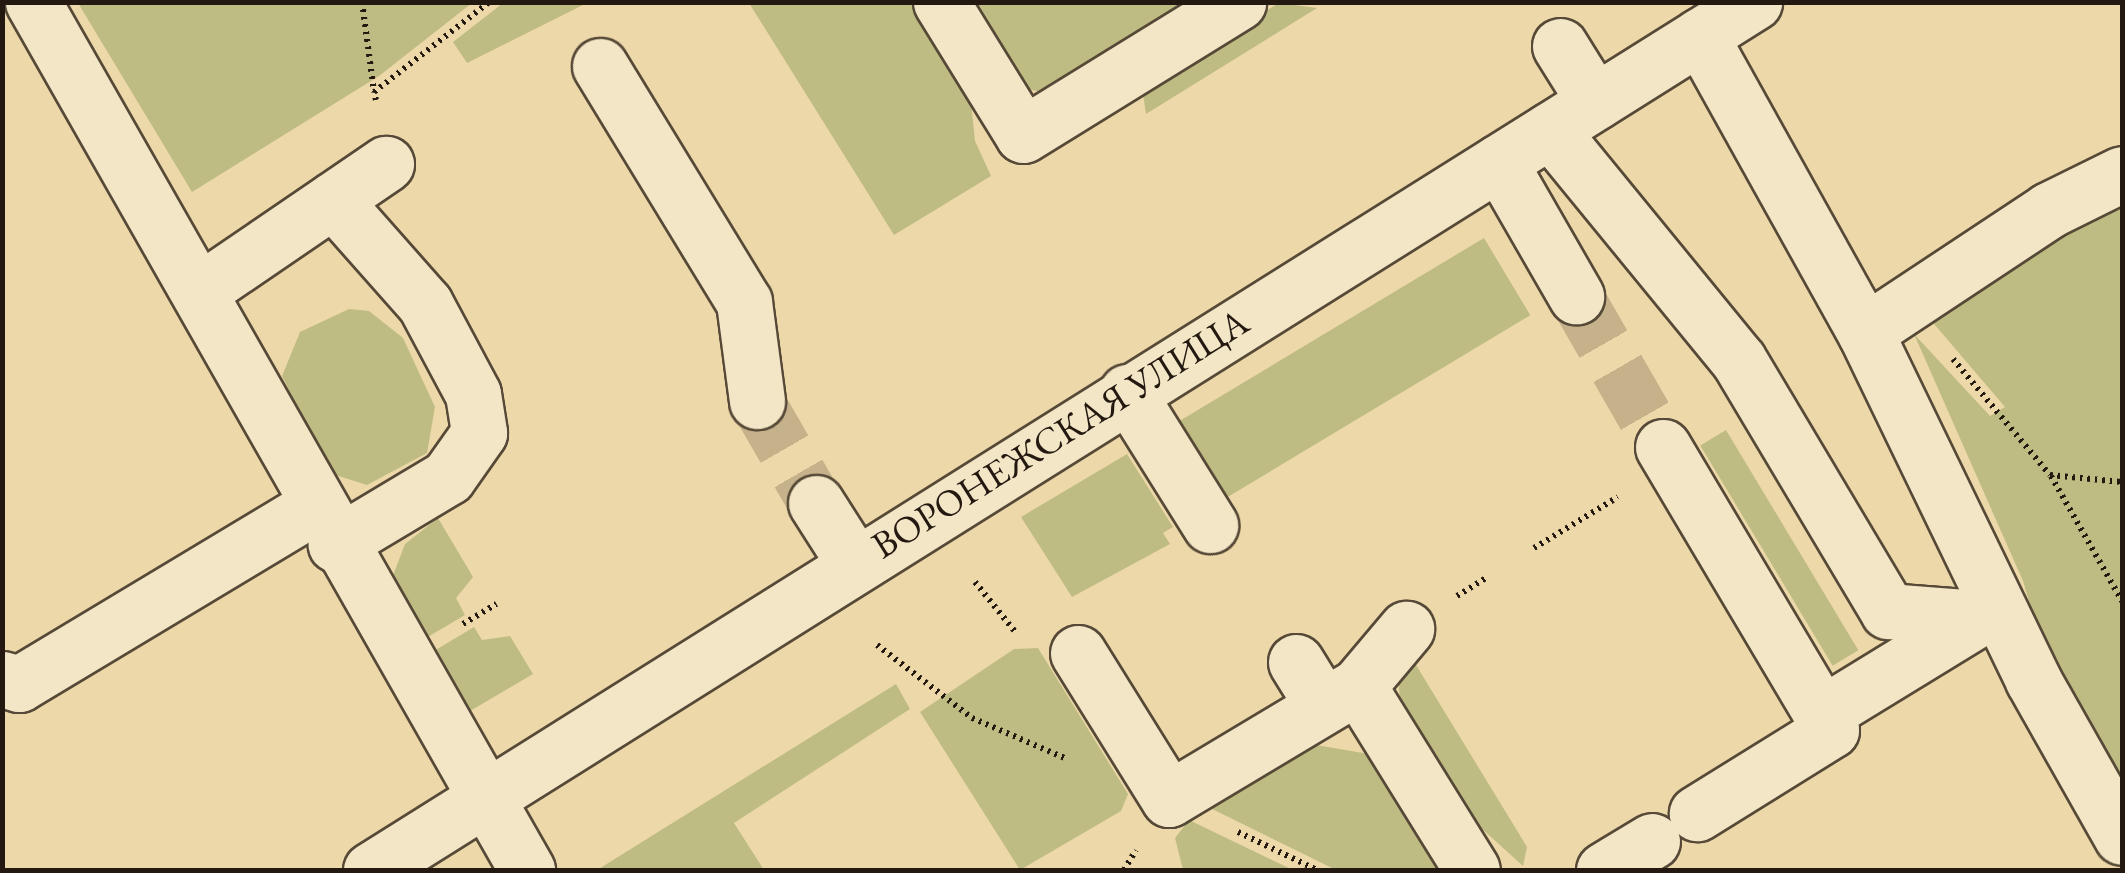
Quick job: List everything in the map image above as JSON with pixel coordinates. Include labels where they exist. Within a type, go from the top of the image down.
[{"type":"street","points":[[33,2],[201,290],[326,524],[527,870]]},
{"type":"street","points":[[941,2],[1023,136],[1238,2]]},
{"type":"street","name":"ВОРОНЕЖСКАЯ УЛИЦА","points":[[371,870],[853,561],[1754,2]]},
{"type":"street","points":[[1700,36],[1886,318],[1988,613],[2122,837]]},
{"type":"street","points":[[1560,46],[1595,102]]},
{"type":"street","points":[[600,66],[744,302],[757,401]]},
{"type":"street","points":[[1550,130],[1739,361],[1888,611],[1988,613]]},
{"type":"street","points":[[1499,162],[1576,296]]},
{"type":"street","points":[[201,290],[386,164]]},
{"type":"street","points":[[1886,318],[2049,210],[2122,174]]},
{"type":"street","points":[[2,680],[18,684],[326,524],[448,477],[479,432],[473,394],[425,304],[332,200]]},
{"type":"street","points":[[1127,392],[1210,525]]},
{"type":"street","points":[[1604,870],[1831,730],[1668,456]]},
{"type":"street","points":[[816,502],[853,561]]},
{"type":"street","points":[[1822,714],[1988,613]]},
{"type":"street","points":[[1078,653],[1169,799],[1406,629]]},
{"type":"street","points":[[1326,684],[1472,870]]},
{"type":"path","points":[[362,2],[386,164]]},
{"type":"path","points":[[374,92],[488,2]]},
{"type":"path","points":[[1886,318],[2050,475],[2122,601]]},
{"type":"path","points":[[1534,548],[1668,456]]},
{"type":"path","points":[[2050,475],[2122,482]]},
{"type":"path","points":[[477,616],[496,604]]},
{"type":"path","points":[[877,645],[972,718],[1169,799]]},
{"type":"shaded area","points":[[78,3],[472,3],[379,76],[192,192]]},
{"type":"shaded area","points":[[503,3],[587,3],[467,63],[453,42]]},
{"type":"shaded area","points":[[749,3],[919,3],[969,83],[975,141],[991,176],[894,235]]},
{"type":"shaded area","points":[[965,3],[1185,3],[1041,92],[1017,87]]},
{"type":"shaded area","points":[[1279,3],[1317,8],[1146,114],[1143,94],[1155,79]]},
{"type":"shaded area","points":[[2103,206],[2122,208],[2122,791],[2047,662],[2023,581],[1914,334],[1990,416],[2005,407],[1929,318]]},
{"type":"shaded area","points":[[1484,238],[1530,315],[1219,502],[1173,425]]},
{"type":"shaded area","points":[[349,309],[369,311],[403,338],[435,407],[427,453],[367,485],[329,473],[282,376],[300,332]]},
{"type":"shaded area","points":[[1726,430],[1858,650],[1833,666],[1700,445]]},
{"type":"shaded area","points":[[1127,454],[1173,527],[1163,533],[1170,544],[1072,597],[1021,517]]},
{"type":"shaded area","points":[[438,518],[473,577],[456,598],[465,615],[421,641],[389,586],[405,544]]},
{"type":"shaded area","points":[[474,627],[482,640],[510,636],[533,674],[465,714],[429,654]]},
{"type":"shaded area","points":[[1038,648],[1128,794],[1121,811],[1020,870],[920,712],[1014,649]]},
{"type":"shaded area","points":[[1413,660],[1527,847],[1523,866],[1470,818],[1401,711],[1398,677]]},
{"type":"shaded area","points":[[896,684],[910,709],[734,823],[764,870],[597,870]]},
{"type":"shaded area","points":[[1316,745],[1369,754],[1443,870],[1336,870],[1206,806]]},
{"type":"shaded area","points":[[1189,820],[1293,870],[1183,870],[1175,838]]},
{"type":"tunnel","points":[[1576,296],[1663,447]]},
{"type":"tunnel","points":[[757,401],[816,503]]}]
